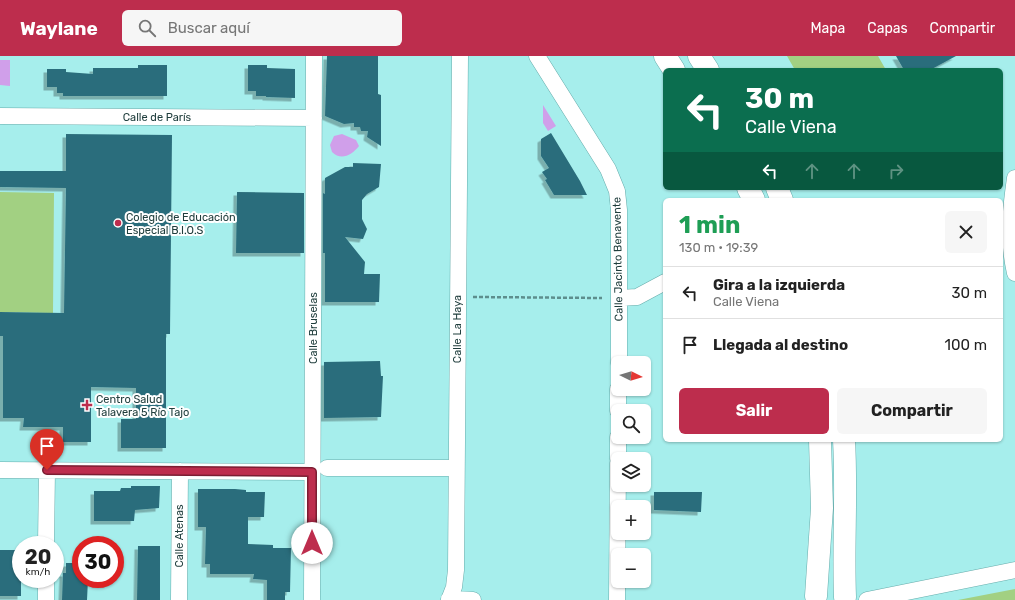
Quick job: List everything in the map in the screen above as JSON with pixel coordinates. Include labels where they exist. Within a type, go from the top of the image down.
[{"type":"street","name":"Calle Bruselas","points":[[312,600],[319,470],[314,56]]},
{"type":"street","name":"Calle La Haya","points":[[449,600],[456,575],[460,56]]},
{"type":"street","name":"Calle Jacinto Benavente","points":[[537,56],[608,170],[617,191],[619,210],[618,356]]},
{"type":"street","points":[[665,56],[673,68]]},
{"type":"street","points":[[699,56],[707,68]]},
{"type":"street","name":"Calle de París","points":[[0,116],[314,118]]},
{"type":"street","points":[[1015,178],[1009,237],[1015,273]]},
{"type":"street","points":[[619,298],[637,297],[663,283]]},
{"type":"street","points":[[820,442],[822,508],[811,598],[831,595],[849,598],[843,552],[846,478],[844,442]]},
{"type":"street","points":[[0,470],[180,471],[456,468]]},
{"type":"street","points":[[46,536],[47,470]]},
{"type":"street","name":"Calle Atenas","points":[[179,600],[180,471]]},
{"type":"street","points":[[617,600],[618,492]]},
{"type":"street","points":[[866,600],[1015,570]]},
{"type":"street","points":[[46,588],[46,600]]},
{"type":"street","points":[[449,600],[473,600]]},
{"type":"path","points":[[470,297],[619,298]]},
{"type":"green space","points":[[787,56],[878,56],[885,68],[794,68]]},
{"type":"green space","points":[[0,192],[54,193],[53,313],[0,312]]},
{"type":"green space","points":[[1015,589],[1015,600],[958,600]]},
{"type":"shaded area","points":[[0,60],[10,60],[10,86],[0,85]]},
{"type":"shaded area","points":[[543,105],[556,126],[548,131],[543,123]]},
{"type":"shaded area","points":[[342,134],[356,140],[359,146],[346,156],[335,155],[332,152],[330,145],[334,136]]},
{"type":"building","points":[[327,56],[378,56],[378,94],[381,95],[381,146],[367,137],[368,131],[361,131],[360,127],[354,127],[354,123],[344,124],[325,116]]},
{"type":"building","points":[[896,56],[956,56],[934,68],[903,68]]},
{"type":"building","points":[[138,65],[167,65],[167,96],[63,96],[63,93],[57,93],[57,87],[47,87],[47,69],[66,69],[66,72],[93,74],[93,68],[138,68]]},
{"type":"building","points":[[248,65],[267,65],[267,68],[295,69],[295,98],[256,96],[256,91],[248,91]]},
{"type":"building","points":[[551,133],[587,195],[554,195],[545,180],[547,179],[542,172],[549,168],[541,156],[541,139]]},
{"type":"building","points":[[66,134],[172,135],[170,334],[166,334],[166,448],[121,448],[121,419],[136,419],[136,388],[91,387],[91,442],[63,442],[63,427],[23,427],[24,418],[3,418],[3,336],[0,336],[0,312],[64,313],[66,188],[0,187],[0,171],[66,171]]},
{"type":"building","points":[[353,163],[381,164],[379,187],[367,194],[362,200],[362,219],[367,229],[363,239],[345,237],[365,262],[364,274],[380,274],[379,302],[325,302],[323,193],[325,194],[325,178],[345,167],[353,167]]},
{"type":"building","points":[[237,192],[304,193],[304,253],[236,253]]},
{"type":"building","points":[[380,361],[381,376],[383,376],[381,417],[324,418],[324,362]]},
{"type":"building","points":[[131,486],[160,486],[159,508],[135,510],[134,521],[94,521],[94,491],[120,491],[121,488],[131,488]]},
{"type":"building","points":[[198,489],[235,489],[246,490],[246,492],[265,492],[264,517],[248,517],[248,544],[273,545],[273,548],[291,548],[290,592],[285,592],[285,600],[267,600],[267,580],[253,579],[254,574],[210,574],[210,564],[205,564],[206,527],[198,527]]},
{"type":"building","points":[[654,492],[702,492],[701,512],[654,510]]},
{"type":"building","points":[[138,546],[160,546],[160,600],[137,600]]},
{"type":"building","points":[[0,550],[12,550],[12,588],[21,588],[21,596],[0,596]]},
{"type":"building","points":[[66,563],[72,563],[72,588],[88,588],[87,600],[62,600],[64,573],[66,573]]},
{"type":"place","name":"Colegio de Educación Especial B.I.O.S","points":[[118,223]]},
{"type":"place","name":"Centro Salud Talavera 5 Río Tajo","points":[[87,405]]},
{"type":"route","points":[[47,470],[312,472],[312,543]]}]
